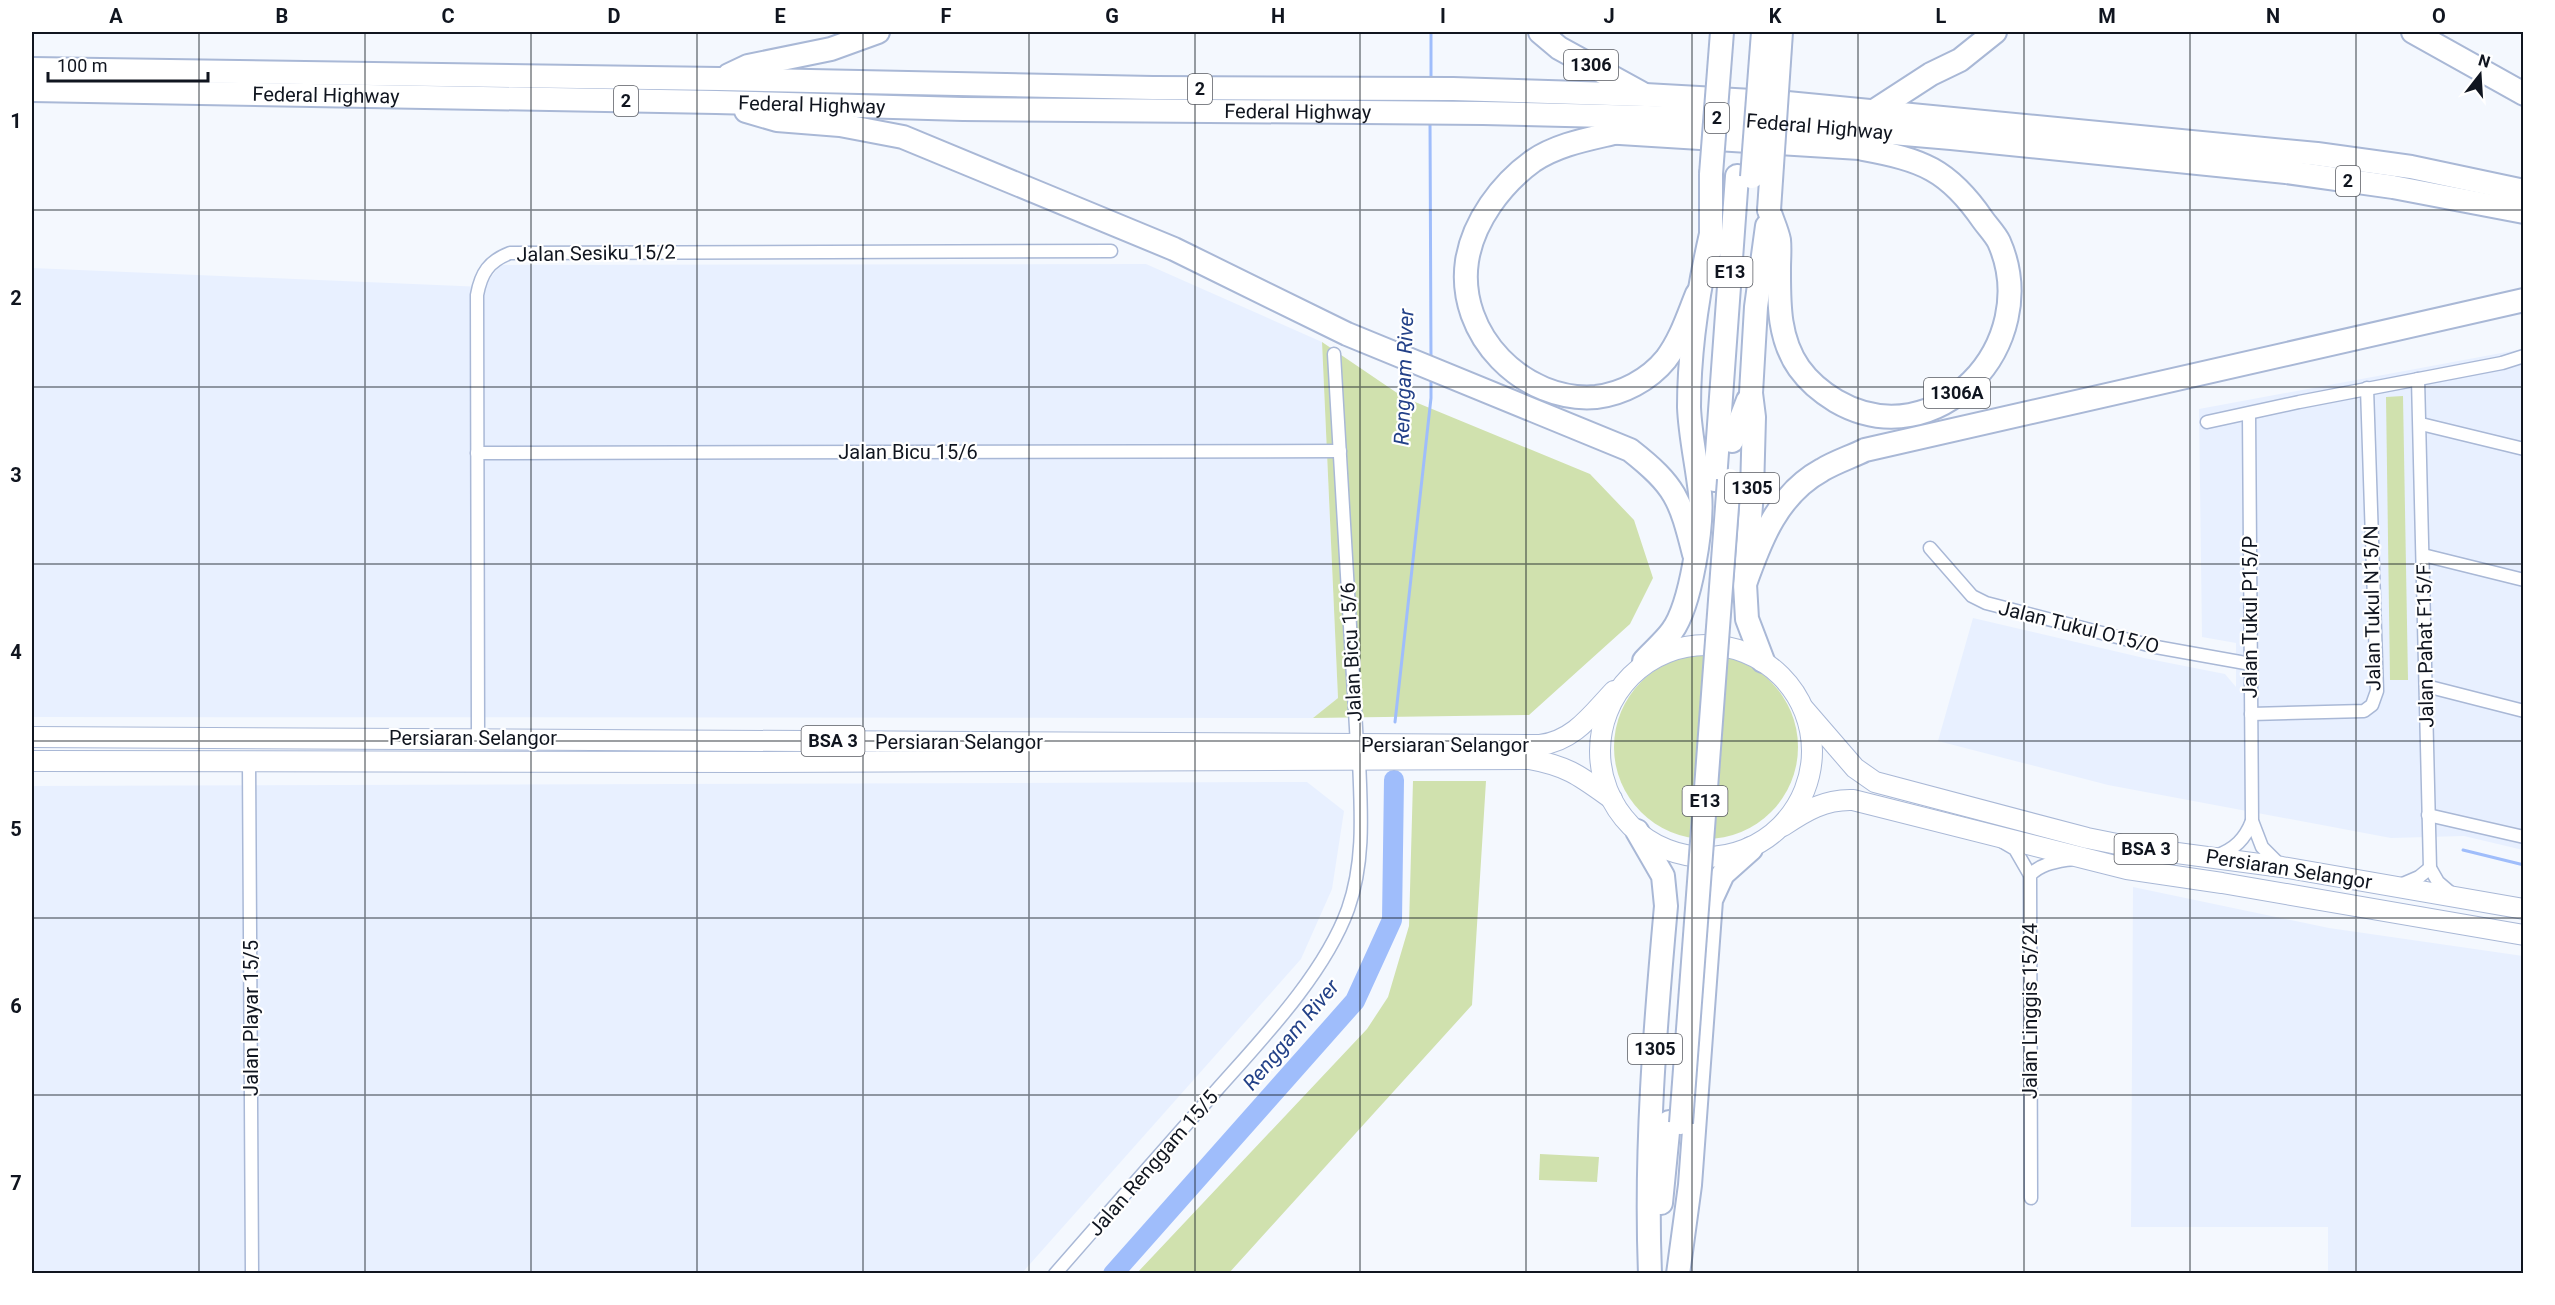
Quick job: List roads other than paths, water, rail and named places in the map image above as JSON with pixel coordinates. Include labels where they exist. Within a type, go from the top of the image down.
[{"type":"highway","points":[[719,79],[748,66],[831,49],[878,32]]},
{"type":"highway","name":"1306","points":[[1540,32],[1559,48],[1645,95]]},
{"type":"highway","points":[[1722,32],[1712,174],[1711,334],[1723,368]]},
{"type":"highway","name":"E13","points":[[1722,480],[1732,441],[1745,176],[1748,32]]},
{"type":"highway","name":"E13","points":[[1655,1274],[1675,1122],[1722,480],[1723,368],[1763,32]]},
{"type":"highway","points":[[1732,441],[1751,393],[1756,307],[1769,210],[1781,32]]},
{"type":"highway","points":[[1874,111],[1931,74],[1960,60],[1995,32]]},
{"type":"highway","points":[[2413,32],[2523,94]]},
{"type":"highway","name":"Federal Highway","points":[[32,69],[719,79],[1107,88],[1411,89],[1645,95],[1787,103],[2317,154],[2410,167],[2523,191]]},
{"type":"highway","name":"Federal Highway","points":[[32,90],[716,102],[963,109],[1483,113],[1730,119],[1951,138],[2297,174],[2392,187],[2523,212]]},
{"type":"highway","points":[[716,102],[777,120],[840,124],[903,137],[1174,249],[1347,334],[1630,450],[1656,471],[1674,492],[1683,509],[1694,554]]},
{"type":"highway","points":[[1483,113],[1527,128],[1863,149],[1905,151],[1951,138]]},
{"type":"highway","points":[[1618,132],[1566,145],[1535,160],[1516,175],[1485,214],[1472,240],[1467,263],[1467,289],[1482,336],[1497,357],[1535,386],[1580,398],[1609,395],[1635,385],[1665,360],[1678,340],[1697,294]]},
{"type":"highway","name":"1306A","points":[[1769,210],[1779,241],[1779,309],[1785,342],[1805,375],[1818,390],[1848,408],[1881,416],[1907,415],[1938,405],[1968,385],[1982,371],[1994,355],[2003,336],[2009,314],[2009,278],[1999,242],[1969,199],[1945,176],[1901,156],[1863,149]]},
{"type":"highway","points":[[1644,661],[1673,630],[1687,594],[1700,531],[1700,495],[1689,410],[1690,367],[1697,294],[1711,234]]},
{"type":"highway","points":[[1763,661],[1747,619],[1745,584],[1771,519],[1801,484],[1822,470],[1865,450],[2523,300]]},
{"type":"highway","name":"1305","points":[[1745,584],[1752,492],[1754,417],[1751,393]]},
{"type":"highway","name":"1305","points":[[1637,831],[1663,876],[1666,906],[1647,1200],[1650,1274]]},
{"type":"highway","points":[[1677,1274],[1690,1185],[1711,900],[1723,874],[1751,849]]},
{"type":"highway","name":"E13","points":[[1675,1122],[1677,1274]]},
{"type":"main road","points":[[1682,645],[1724,645],[1763,661],[1787,682],[1804,709],[1811,735],[1812,762],[1796,807],[1783,826],[1767,840],[1751,849],[1709,856],[1684,854],[1664,849],[1637,831],[1619,812],[1612,799],[1605,770],[1603,742],[1614,691],[1644,661],[1682,645]]},
{"type":"main road","name":"Persiaran Selangor","points":[[32,761],[249,762],[1358,753],[1555,743],[1574,733],[1614,691]]},
{"type":"main road","name":"Persiaran Selangor","points":[[1804,709],[1855,768],[1875,782],[2086,838],[2132,847],[2282,867],[2523,909]]},
{"type":"main road","name":"Persiaran Selangor","points":[[32,737],[478,738],[1358,753],[1528,759],[1556,764],[1574,772],[1612,799]]},
{"type":"main road","name":"Persiaran Selangor","points":[[1783,826],[1806,811],[1838,799],[1853,800],[2127,869],[2222,883],[2523,935]]},
{"type":"street","name":"Jalan Sesiku 15/2","points":[[478,738],[477,295],[480,279],[488,266],[498,258],[510,253],[1111,252]]},
{"type":"street","name":"Jalan Bicu 15/6","points":[[1334,354],[1358,753]]},
{"type":"street","points":[[2207,422],[2367,388],[2502,363],[2523,356]]},
{"type":"street","name":"Jalan Pahat F15/F","points":[[2418,379],[2421,424],[2430,868]]},
{"type":"street","name":"Jalan Tukul N15/N","points":[[2251,714],[2364,711],[2372,705],[2377,691],[2367,388]]},
{"type":"street","name":"Jalan Tukul P15/P","points":[[2249,414],[2252,821]]},
{"type":"street","points":[[2421,424],[2523,450]]},
{"type":"street","name":"Jalan Bicu 15/6","points":[[477,453],[1340,451]]},
{"type":"street","name":"Jalan Tukul O15/O","points":[[1930,548],[1972,596],[1986,603],[2156,647],[2251,664]]},
{"type":"street","points":[[2423,555],[2523,580]]},
{"type":"street","points":[[2426,686],[2523,711]]},
{"type":"street","name":"Jalan Renggam 15/5","points":[[1055,1274],[1251,1050],[1310,978],[1329,948],[1348,908],[1359,860],[1362,837],[1358,753]]},
{"type":"street","name":"Jalan Playar 15/5","points":[[249,762],[252,1274]]},
{"type":"street","points":[[2428,814],[2523,837]]},
{"type":"street","points":[[2212,858],[2238,845],[2247,834],[2252,821]]},
{"type":"street","points":[[2252,821],[2262,847],[2282,867]]},
{"type":"street","points":[[1993,836],[2014,849],[2030,875],[2037,868],[2048,863],[2076,858]]},
{"type":"street","points":[[2398,886],[2419,877],[2430,868],[2438,882],[2454,896]]},
{"type":"street","name":"Jalan Linggis 15/24","points":[[2030,875],[2031,1198]]},
{"type":"waterway","name":"Renggam River","points":[[1431,32],[1431,81]]},
{"type":"waterway","name":"Renggam River","points":[[1430,120],[1431,360]]},
{"type":"waterway","name":"Renggam River","points":[[1395,722],[1431,398],[1431,378]]},
{"type":"waterway","name":"Renggam River","points":[[1113,1274],[1355,1001],[1392,920],[1394,780]]},
{"type":"waterway","points":[[2463,850],[2524,865]]}]
